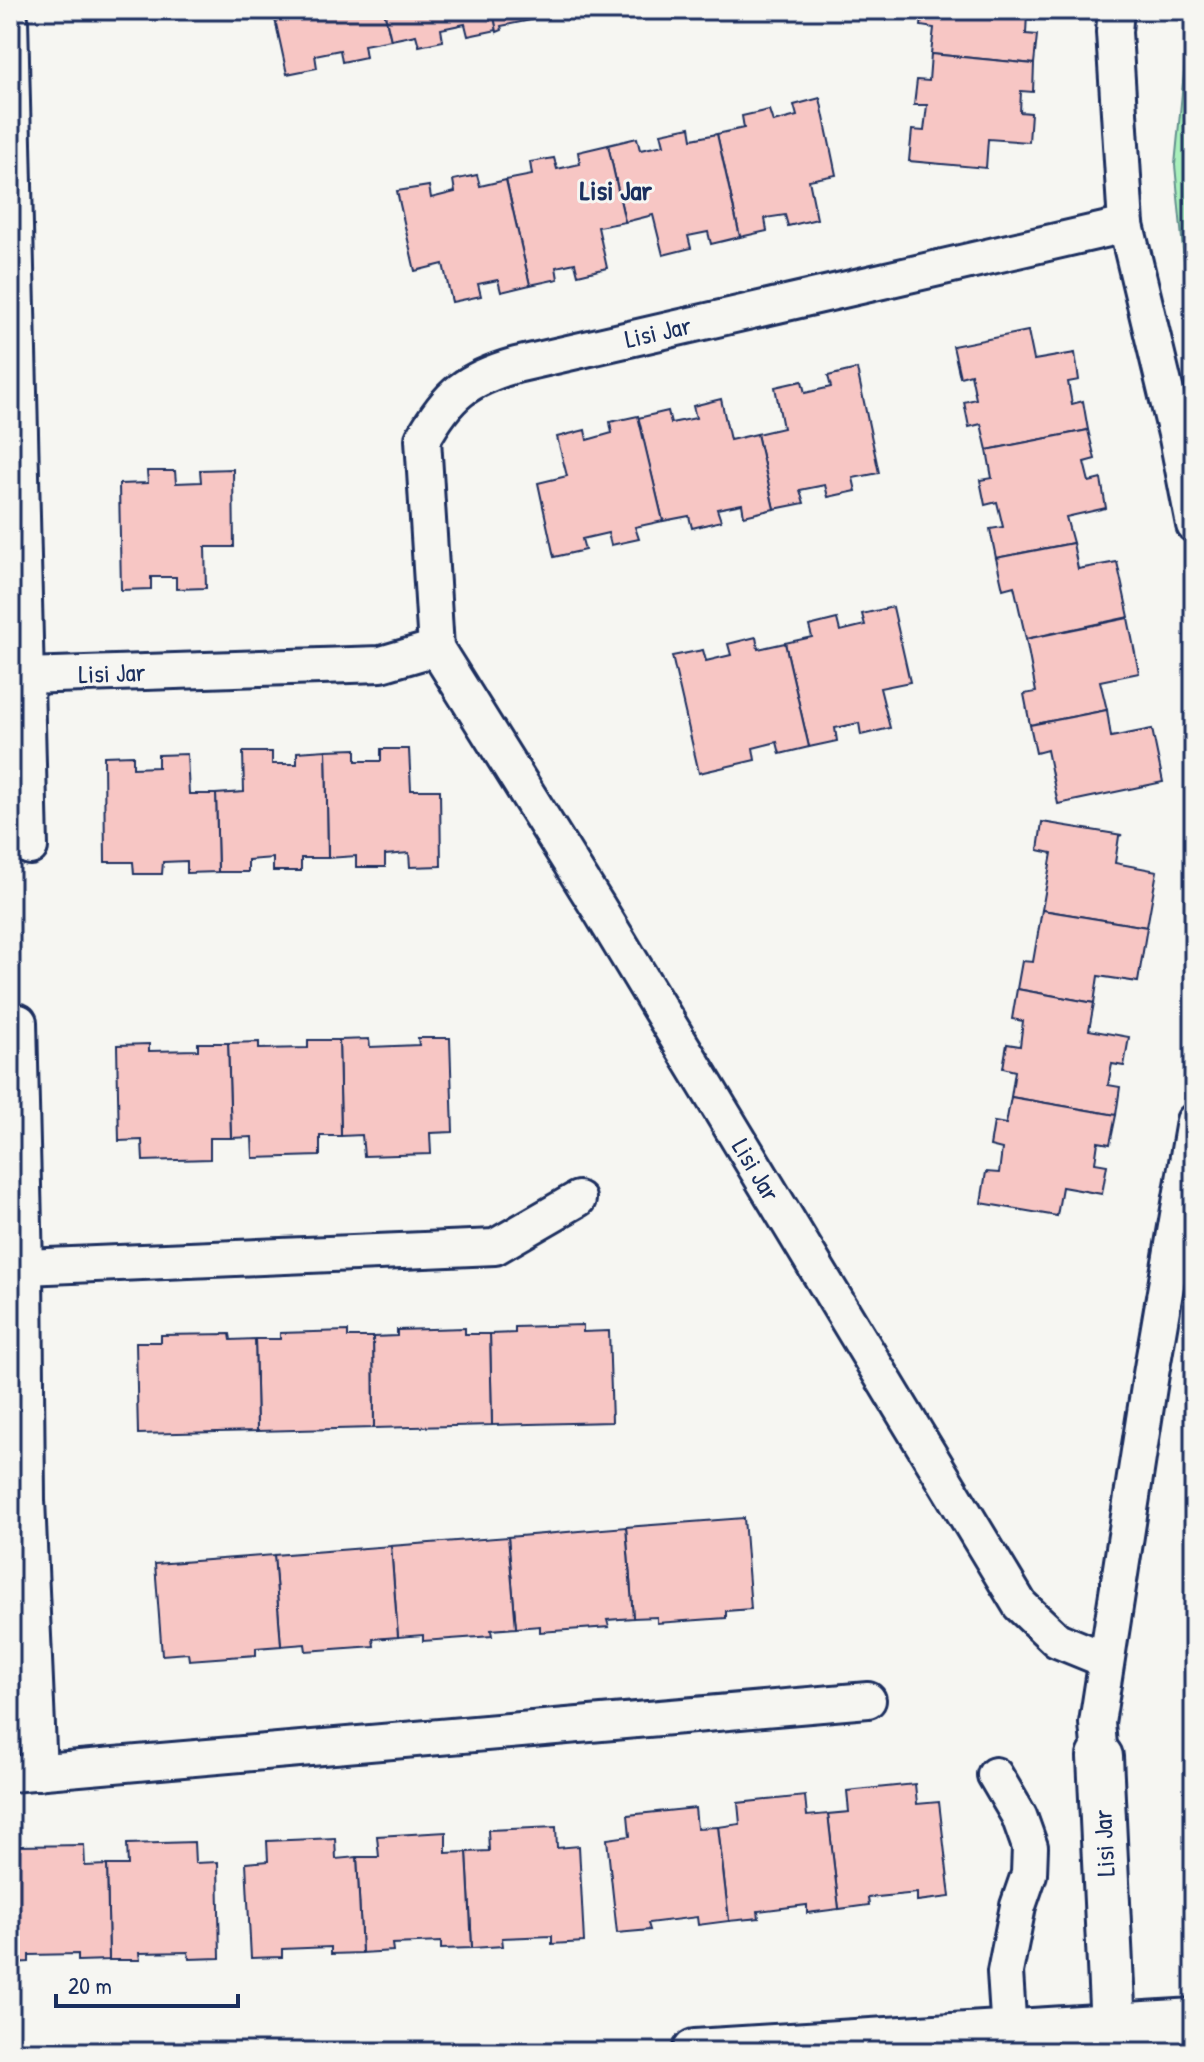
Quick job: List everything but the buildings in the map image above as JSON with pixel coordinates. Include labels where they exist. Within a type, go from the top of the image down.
[{"type":"street","name":"Lisi Jar","points":[[1100,1757],[1113,2027]]},
{"type":"street","points":[[695,2052],[791,2049],[1194,2021]]},
{"type":"lane","points":[[1116,10],[1114,32],[1126,225],[1177,438],[1194,525]]},
{"type":"lane","points":[[10,19],[30,847]]},
{"type":"lane","name":"Lisi Jar","points":[[1106,1660],[1057,1640],[1020,1605],[598,907],[436,648],[423,439],[439,409],[461,389],[493,372],[1126,225]]},
{"type":"lane","name":"Lisi Jar","points":[[25,676],[381,664],[436,648]]},
{"type":"lane","points":[[19,1022],[27,1500],[25,1773],[868,1700]]},
{"type":"lane","name":"Lisi Jar","points":[[1100,1757],[1097,1723],[1106,1660],[1194,1121]]},
{"type":"lane","points":[[25,1267],[495,1247],[578,1199]]},
{"type":"lane","points":[[995,1775],[1019,1816],[1030,1847],[1029,1874],[1018,1906],[1005,1972],[1009,2033]]},
{"type":"green space","points":[[1190,10],[1194,10],[1194,288],[1185,271],[1175,165]]},
{"type":"district","name":"Lisi Jar","points":[[616,190]]}]
